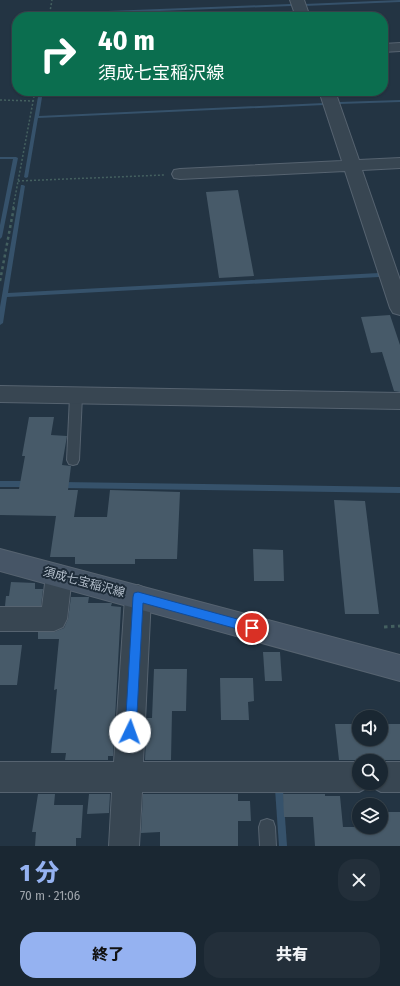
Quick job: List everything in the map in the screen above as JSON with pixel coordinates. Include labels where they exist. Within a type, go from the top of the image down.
[{"type":"main road","name":"須成七宝稲沢線","points":[[0,560],[400,668]]},
{"type":"street","points":[[297,0],[301,12]]},
{"type":"street","points":[[388,48],[400,47]]},
{"type":"street","points":[[329,96],[400,308]]},
{"type":"street","points":[[180,174],[400,163]]},
{"type":"street","points":[[0,394],[76,401],[400,402]]},
{"type":"street","points":[[0,619],[54,619],[59,576]]},
{"type":"street","points":[[124,846],[138,597]]},
{"type":"street","points":[[0,777],[352,777]]},
{"type":"street","points":[[388,777],[400,777]]},
{"type":"lane","points":[[73,460],[76,401]]},
{"type":"lane","points":[[267,827],[268,846]]},
{"type":"path","points":[[49,12],[52,0]]},
{"type":"path","points":[[0,281],[34,96]]},
{"type":"path","points":[[0,100],[33,101]]},
{"type":"path","points":[[18,181],[180,174]]},
{"type":"path","points":[[384,626],[400,626]]},
{"type":"building","points":[[238,190],[254,276],[219,278],[206,192]]},
{"type":"building","points":[[390,315],[400,345],[400,392],[394,391],[382,352],[371,353],[361,317]]},
{"type":"building","points":[[29,417],[54,417],[51,435],[67,436],[62,465],[71,466],[68,490],[78,490],[74,517],[107,517],[110,490],[180,492],[177,559],[135,559],[135,564],[75,564],[75,557],[50,557],[56,516],[0,515],[0,489],[19,489],[25,456],[22,456]]},
{"type":"building","points":[[334,500],[365,501],[379,614],[345,614]]},
{"type":"building","points":[[253,549],[283,550],[284,581],[254,581]]},
{"type":"building","points":[[11,582],[35,583],[35,589],[43,589],[41,606],[5,606],[6,596],[9,596]]},
{"type":"building","points":[[71,597],[89,597],[88,603],[112,603],[111,606],[121,607],[113,756],[108,756],[108,760],[65,760],[66,753],[51,753],[57,689],[54,690],[59,639],[38,639],[38,632],[54,632],[64,628],[68,619]]},
{"type":"building","points":[[0,645],[22,645],[17,685],[0,685]]},
{"type":"building","points":[[263,652],[280,652],[282,681],[265,681]]},
{"type":"building","points":[[154,669],[187,669],[186,711],[172,711],[171,760],[145,760],[147,718],[152,718]]},
{"type":"building","points":[[220,678],[253,678],[254,701],[248,702],[249,720],[221,720]]},
{"type":"building","points":[[335,724],[352,724],[352,746],[388,746],[388,724],[400,724],[400,760],[388,760],[388,754],[352,754],[352,760],[339,760]]},
{"type":"building","points":[[38,794],[55,794],[54,805],[83,805],[81,838],[76,838],[76,846],[35,846],[36,832],[32,832]]},
{"type":"building","points":[[89,794],[110,794],[109,813],[87,814]]},
{"type":"building","points":[[143,794],[238,794],[238,801],[250,801],[251,821],[238,821],[238,846],[160,846],[160,832],[141,833]]},
{"type":"building","points":[[283,794],[325,794],[325,796],[340,796],[343,827],[352,827],[352,834],[388,834],[388,812],[400,812],[400,846],[315,846],[313,817],[284,817]]},
{"type":"waterway","points":[[304,5],[400,1]]},
{"type":"waterway","points":[[108,12],[290,5]]},
{"type":"waterway","points":[[36,117],[40,96]]},
{"type":"waterway","points":[[339,103],[400,101]]},
{"type":"waterway","points":[[36,117],[324,104]]},
{"type":"waterway","points":[[26,177],[36,117]]},
{"type":"waterway","points":[[0,158],[16,158],[0,237]]},
{"type":"waterway","points":[[0,323],[23,186]]},
{"type":"waterway","points":[[5,295],[379,275]]},
{"type":"waterway","points":[[0,484],[26,484]]},
{"type":"waterway","points":[[62,485],[400,490]]},
{"type":"waterway","points":[[279,789],[283,846]]},
{"type":"route","points":[[130,732],[138,597],[252,628]]}]
